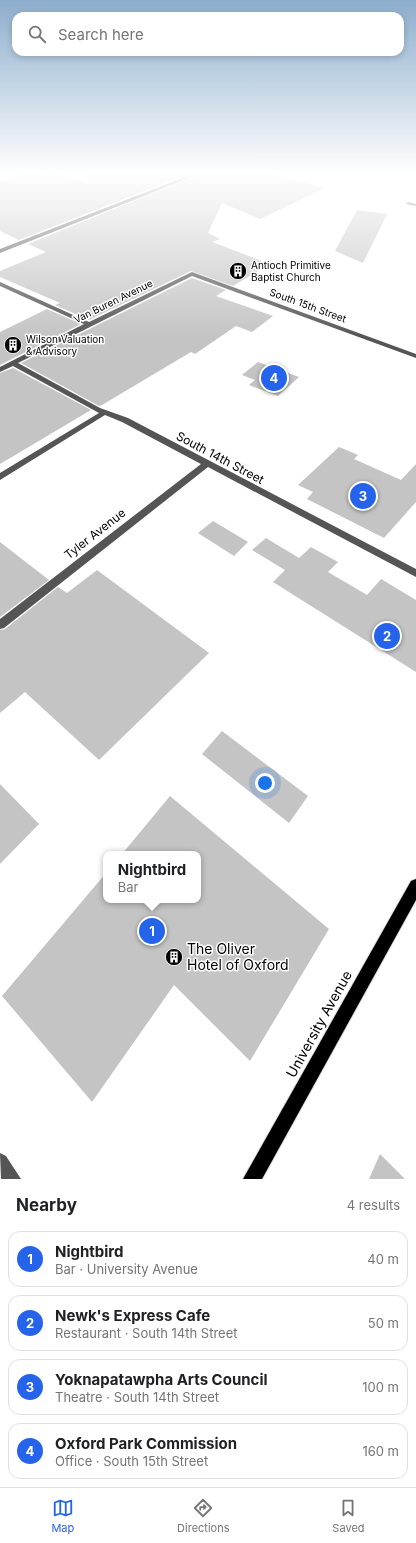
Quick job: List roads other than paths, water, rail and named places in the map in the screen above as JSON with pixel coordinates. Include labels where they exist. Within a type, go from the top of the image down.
[{"type":"main road","name":"University Avenue","points":[[252,1179],[416,886]]},
{"type":"street","points":[[0,251],[59,228]]},
{"type":"street","name":"Van Buren Avenue","points":[[0,370],[89,324],[127,307],[192,274]]},
{"type":"street","name":"South 15th Street","points":[[192,274],[416,356]]},
{"type":"street","points":[[0,284],[89,324]]},
{"type":"street","name":"South 14th Street","points":[[14,364],[104,413],[125,420],[206,464],[416,573]]},
{"type":"street","points":[[0,477],[104,413]]},
{"type":"street","name":"Tyler Avenue","points":[[0,625],[109,538],[206,464]]},
{"type":"street","points":[[0,1162],[12,1179]]},
{"type":"place","name":"Antioch Primitive Baptist Church","points":[[238,271]]},
{"type":"place","name":"Wilson Valuation & Advisory","points":[[13,345]]},
{"type":"place","name":"Oxford Park Commission","points":[[274,378]]},
{"type":"place","name":"Yoknapatawpha Arts Council","points":[[363,496]]},
{"type":"place","name":"Newk's Express Cafe","points":[[387,636]]},
{"type":"place","name":"Nightbird","points":[[152,931]]},
{"type":"place","name":"The Oliver Hotel of Oxford","points":[[174,957]]}]
